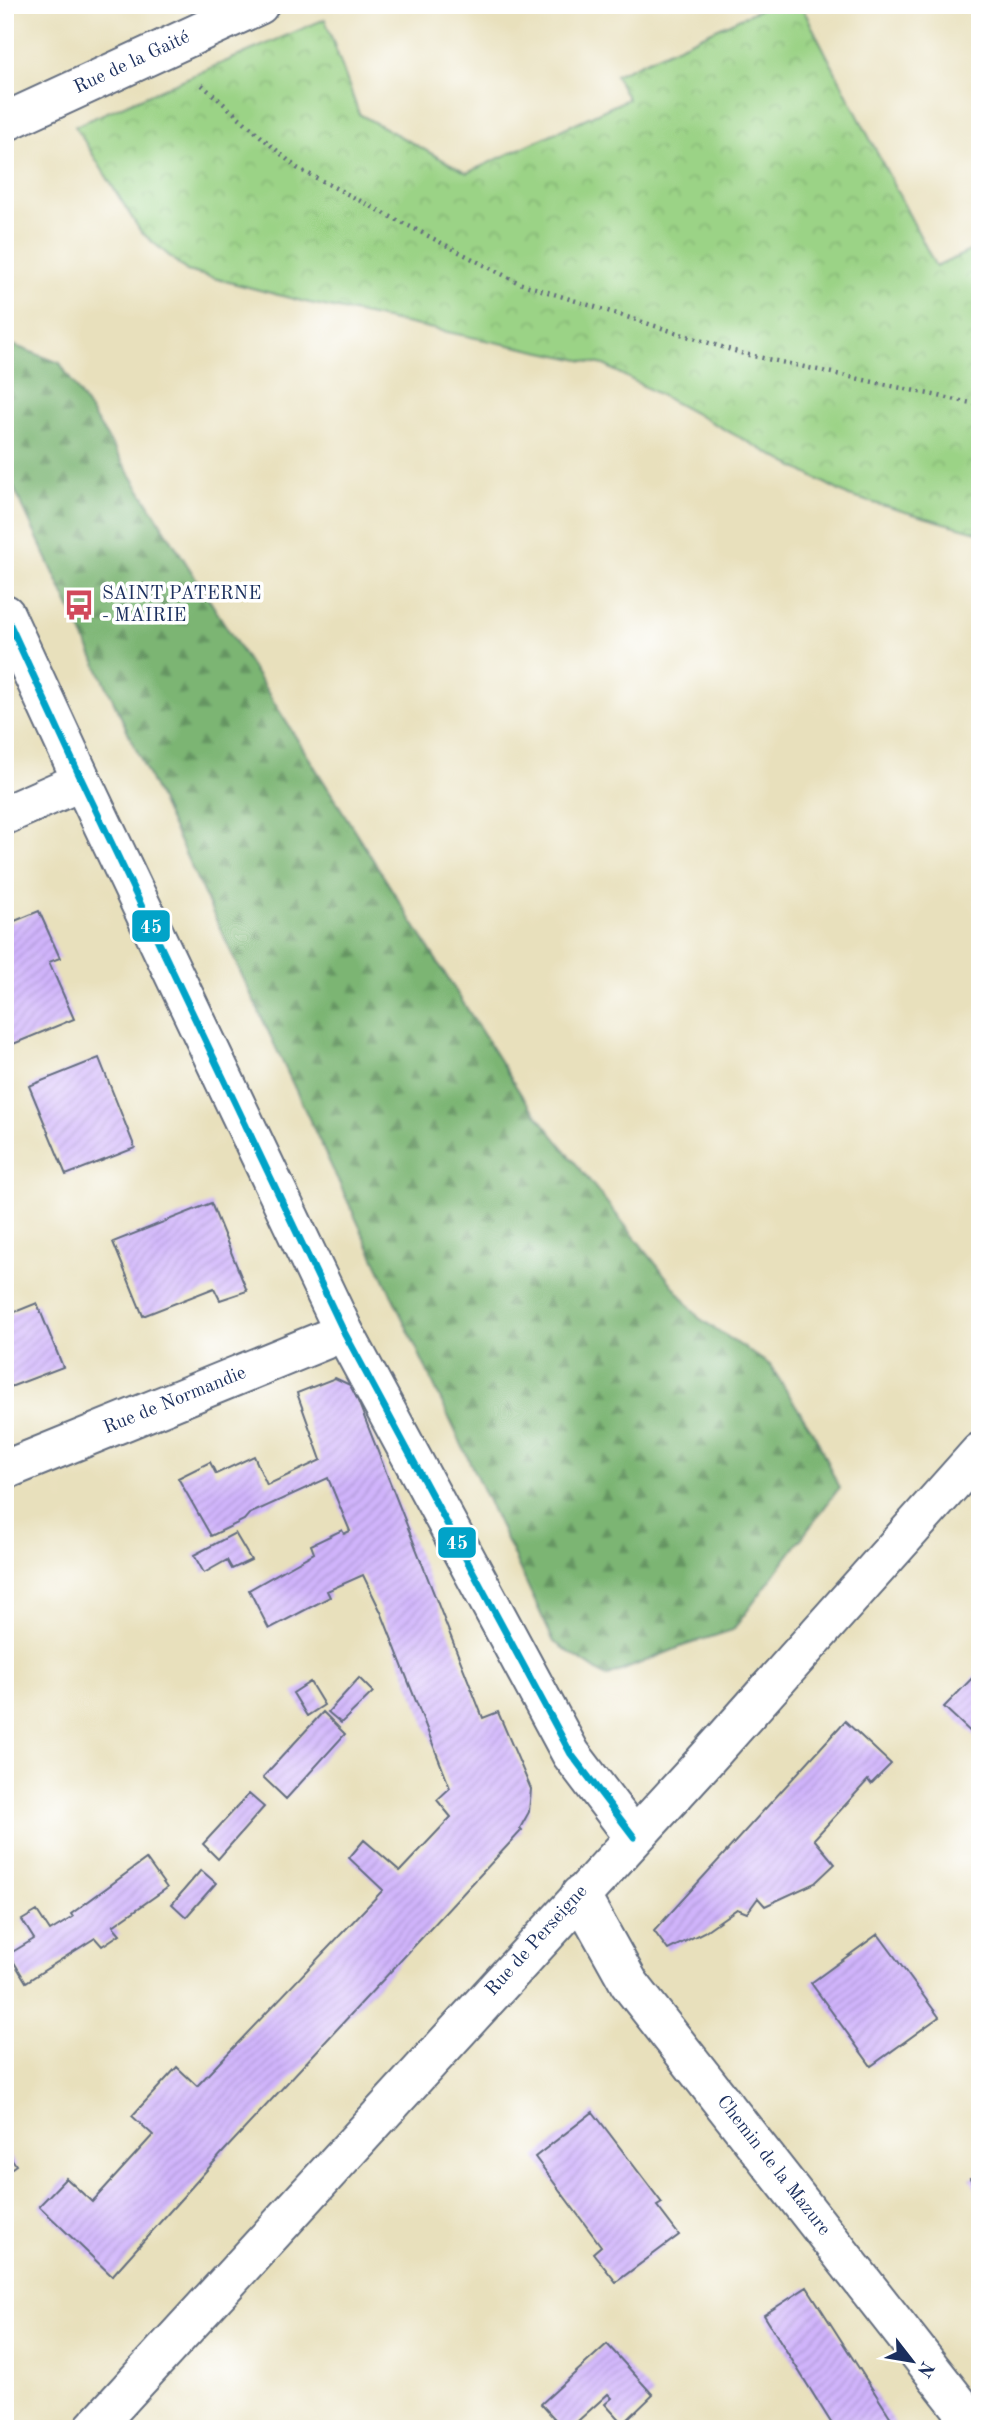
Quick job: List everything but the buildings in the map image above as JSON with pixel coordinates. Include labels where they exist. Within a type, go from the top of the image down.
[{"type":"street","name":"Rue de la Gaité","points":[[5,122],[255,6]]},
{"type":"street","points":[[5,614],[344,1332],[571,1754],[634,1837]]},
{"type":"street","points":[[5,815],[82,781]]},
{"type":"street","name":"Rue de Normandie","points":[[5,1470],[344,1332]]},
{"type":"street","name":"Rue de Perseigne","points":[[93,2429],[634,1837],[980,1452]]},
{"type":"street","name":"Chemin de la Mazure","points":[[580,1895],[629,1983],[978,2429]]},
{"type":"path","points":[[162,50],[297,168],[519,283],[744,354],[980,405]]},
{"type":"green space","points":[[769,5],[801,5],[936,267],[980,246],[980,533],[849,496],[604,365],[305,302],[187,271],[141,232],[75,126],[325,19],[359,114],[467,173],[628,99],[615,75]]},
{"type":"green space","points":[[5,342],[60,363],[522,1096],[699,1318],[770,1365],[816,1437],[839,1488],[733,1630],[683,1646],[606,1677],[554,1642],[5,469]]},
{"type":"transit line","name":"45","points":[[5,614],[344,1332],[571,1754],[634,1837]]},
{"type":"place","name":"SAINT PATERNE - MAIRIE","points":[[79,605]]}]
